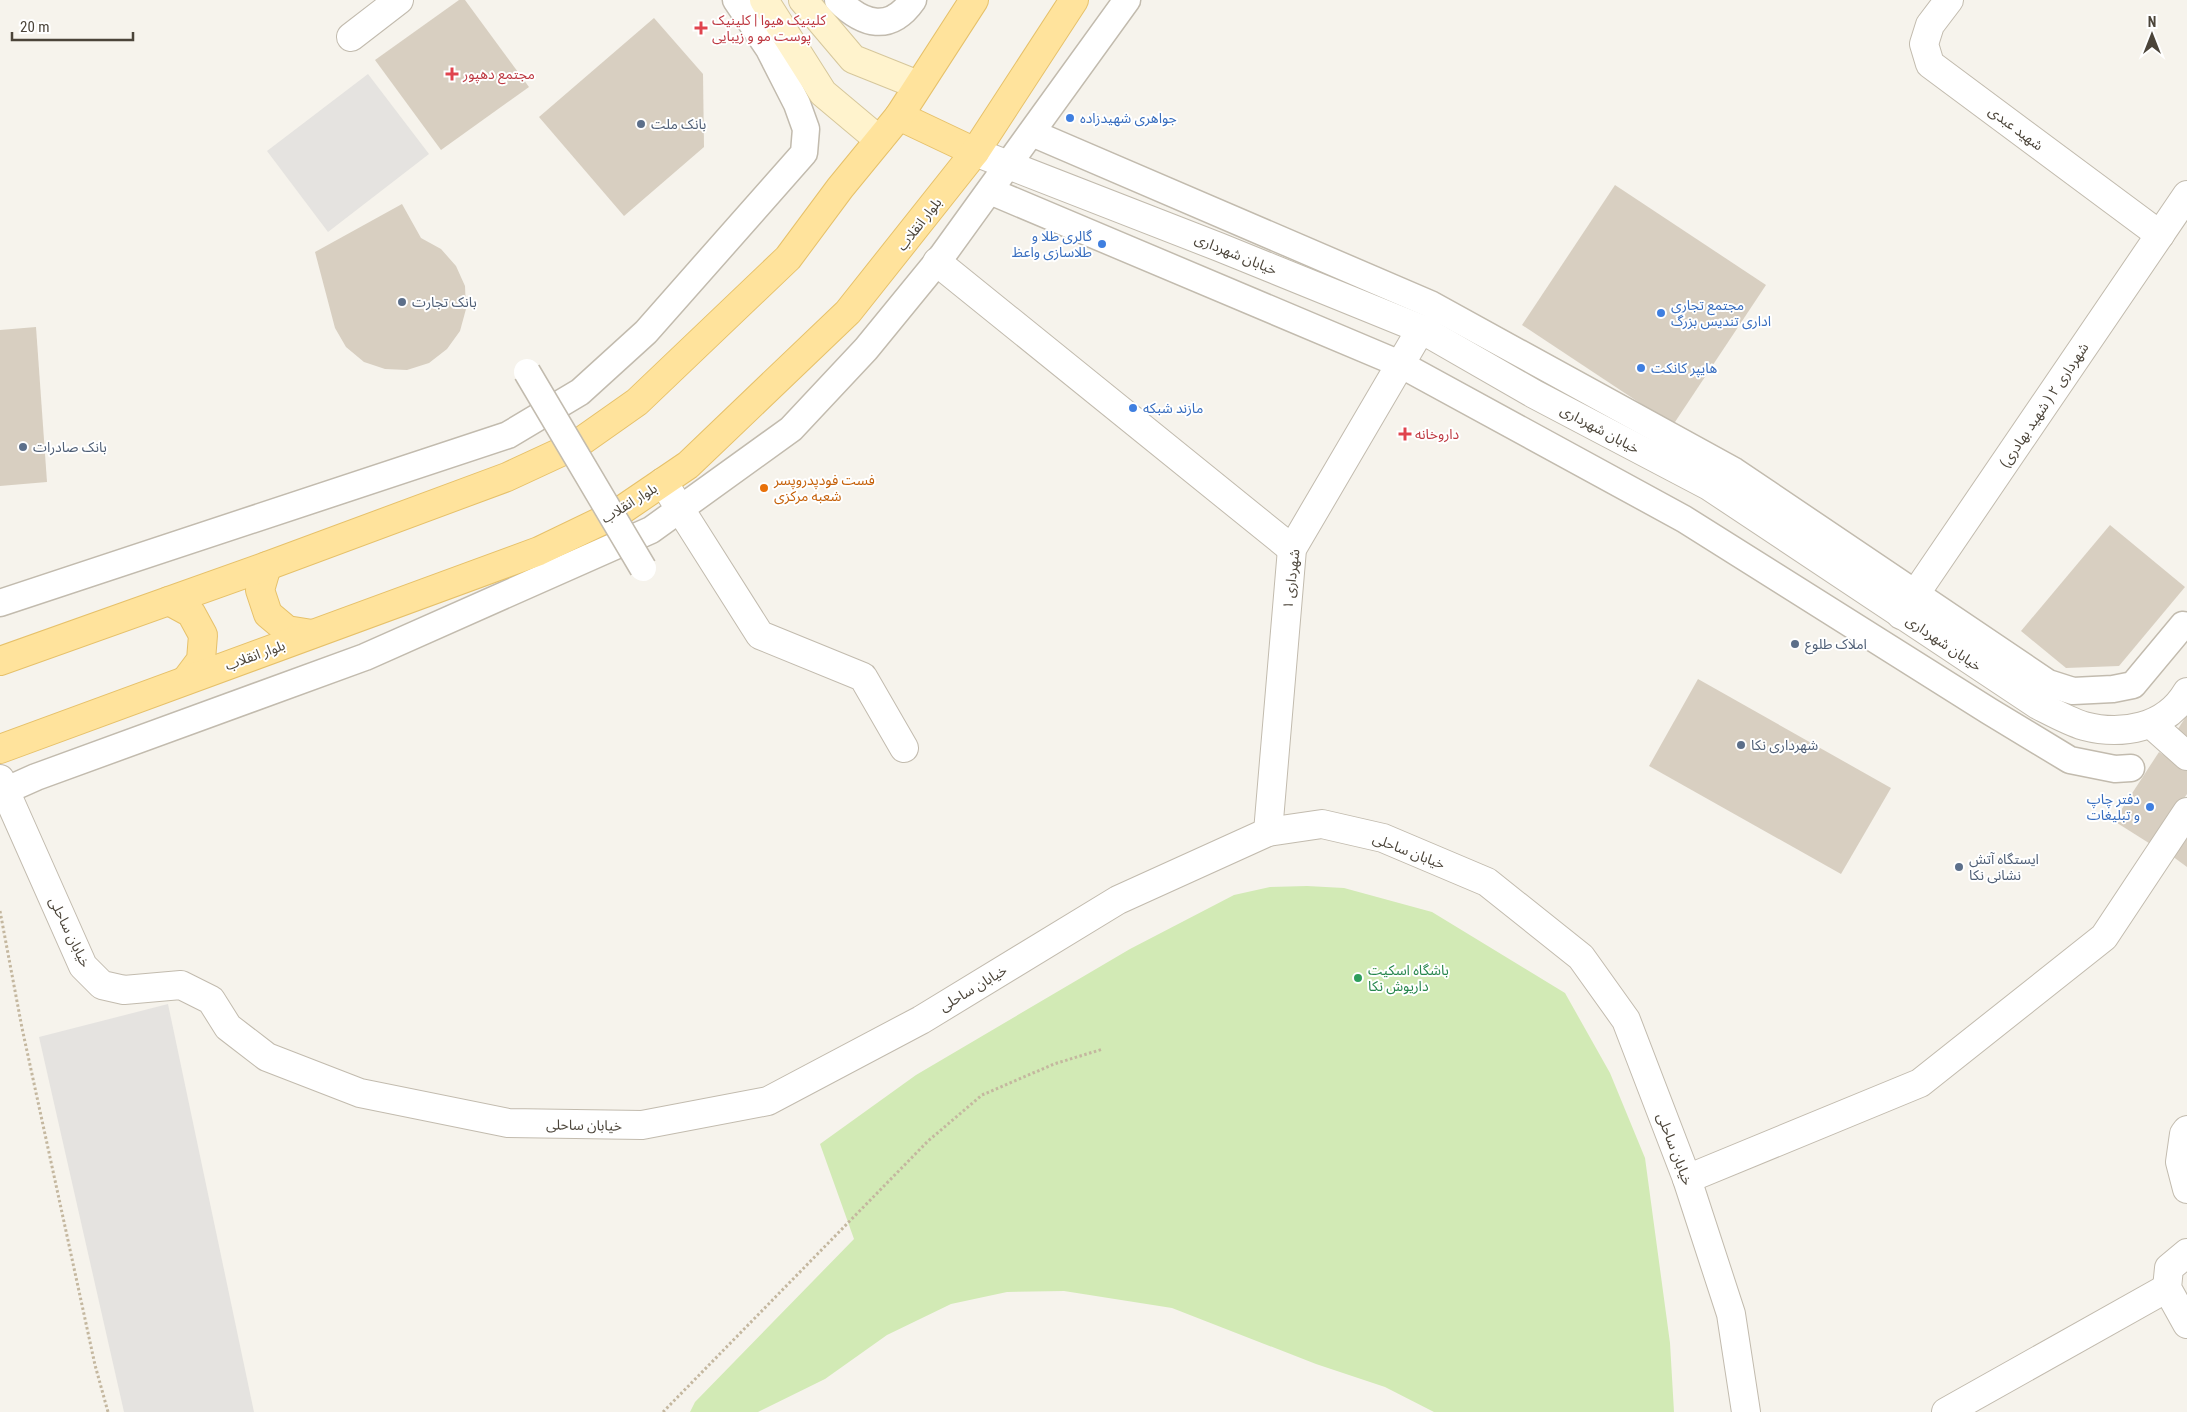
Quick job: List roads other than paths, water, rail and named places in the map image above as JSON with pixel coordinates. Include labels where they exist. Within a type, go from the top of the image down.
[{"type":"main road","points":[[764,0],[823,93],[879,140]]},
{"type":"main road","points":[[803,0],[853,59],[918,85]]},
{"type":"main road","points":[[0,660],[267,566],[507,477],[576,445],[629,408],[788,258],[899,116],[974,0]]},
{"type":"main road","name":"بلوار انقلاب","points":[[0,750],[538,550],[616,514],[688,465],[848,312],[975,152],[1074,0]]},
{"type":"main road","points":[[899,116],[975,152]]},
{"type":"main road","points":[[267,566],[260,590],[268,614],[287,630],[312,634]]},
{"type":"main road","points":[[169,601],[191,613],[203,635],[201,660],[186,680]]},
{"type":"street","points":[[351,36],[398,0]]},
{"type":"street","points":[[0,602],[508,435],[580,392],[646,332],[804,153],[806,129],[797,104],[769,49],[736,0]]},
{"type":"street","points":[[838,0],[850,12],[866,21],[886,21],[905,12],[913,0]]},
{"type":"street","points":[[2,788],[365,657],[651,530],[791,429],[866,349],[937,262],[1127,0]]},
{"type":"street","name":"شهید عبدی","points":[[1949,0],[1930,25],[1924,44],[1930,64],[2160,235]]},
{"type":"street","points":[[1032,133],[1430,304],[1734,472],[1908,604],[2048,682],[2073,691],[2113,689],[2133,685],[2183,625]]},
{"type":"street","name":"خیابان شهرداری","points":[[975,152],[1421,329],[1534,394],[1709,486],[1908,604],[2038,705],[2076,722],[2119,731],[2152,724],[2181,703],[2187,692]]},
{"type":"street","points":[[990,191],[1400,364],[1684,519],[2070,760],[2115,769],[2132,768]]},
{"type":"street","name":"شهرداری ۲ ( شهید بهادری)","points":[[1908,604],[2187,195]]},
{"type":"street","points":[[937,262],[1292,548]]},
{"type":"street","name":"شهرداری ۱","points":[[1268,832],[1292,548],[1421,329]]},
{"type":"street","points":[[527,372],[643,568]]},
{"type":"street","points":[[663,482],[760,635],[863,676],[904,748]]},
{"type":"street","points":[[2152,724],[2187,756]]},
{"type":"street","name":"خیابان ساحلی","points":[[2,788],[83,966],[102,985],[124,990],[180,985],[211,1000],[228,1027],[267,1057],[360,1093],[508,1124],[642,1126],[768,1101],[921,1020],[1118,900],[1268,832],[1322,824],[1382,838],[1487,882],[1581,957],[1626,1020],[1686,1179],[1731,1314],[1746,1412]]},
{"type":"street","points":[[1686,1179],[1920,1083],[2104,936],[2187,812]]},
{"type":"street","points":[[2187,1130],[2184,1134],[2180,1162],[2187,1189]]},
{"type":"street","points":[[2187,1253],[2169,1268],[2167,1288],[2187,1324]]},
{"type":"street","points":[[1946,1412],[2167,1288]]},
{"type":"place","name":"کلینیک هیوا | کلینیک پوست مو و زیبایی","points":[[701,28]]},
{"type":"place","name":"مجتمع دهپور","points":[[452,74]]},
{"type":"place","name":"جواهری شهیدزاده","points":[[1070,118]]},
{"type":"place","name":"بانک ملت","points":[[641,124]]},
{"type":"place","name":"گالری طلا و طلاسازی واعظ","points":[[1102,244]]},
{"type":"place","name":"بانک تجارت","points":[[402,302]]},
{"type":"place","name":"مجتمع تجاری اداری تندیس بزرگ","points":[[1661,313]]},
{"type":"place","name":"هایپر کانکت","points":[[1641,368]]},
{"type":"place","name":"مازند شبکه","points":[[1133,408]]},
{"type":"place","name":"داروخانه","points":[[1405,434]]},
{"type":"place","name":"بانک صادرات","points":[[23,447]]},
{"type":"place","name":"فست فودپدروپسر شعبه مرکزی","points":[[764,488]]},
{"type":"place","name":"املاک طلوع","points":[[1795,644]]},
{"type":"place","name":"شهرداری نکا","points":[[1741,745]]},
{"type":"place","name":"دفتر چاپ و تبلیغات","points":[[2150,807]]},
{"type":"place","name":"ایستگاه آتش نشانی نکا","points":[[1959,867]]},
{"type":"place","name":"باشگاه اسکیت داریوش نکا","points":[[1358,978]]}]
